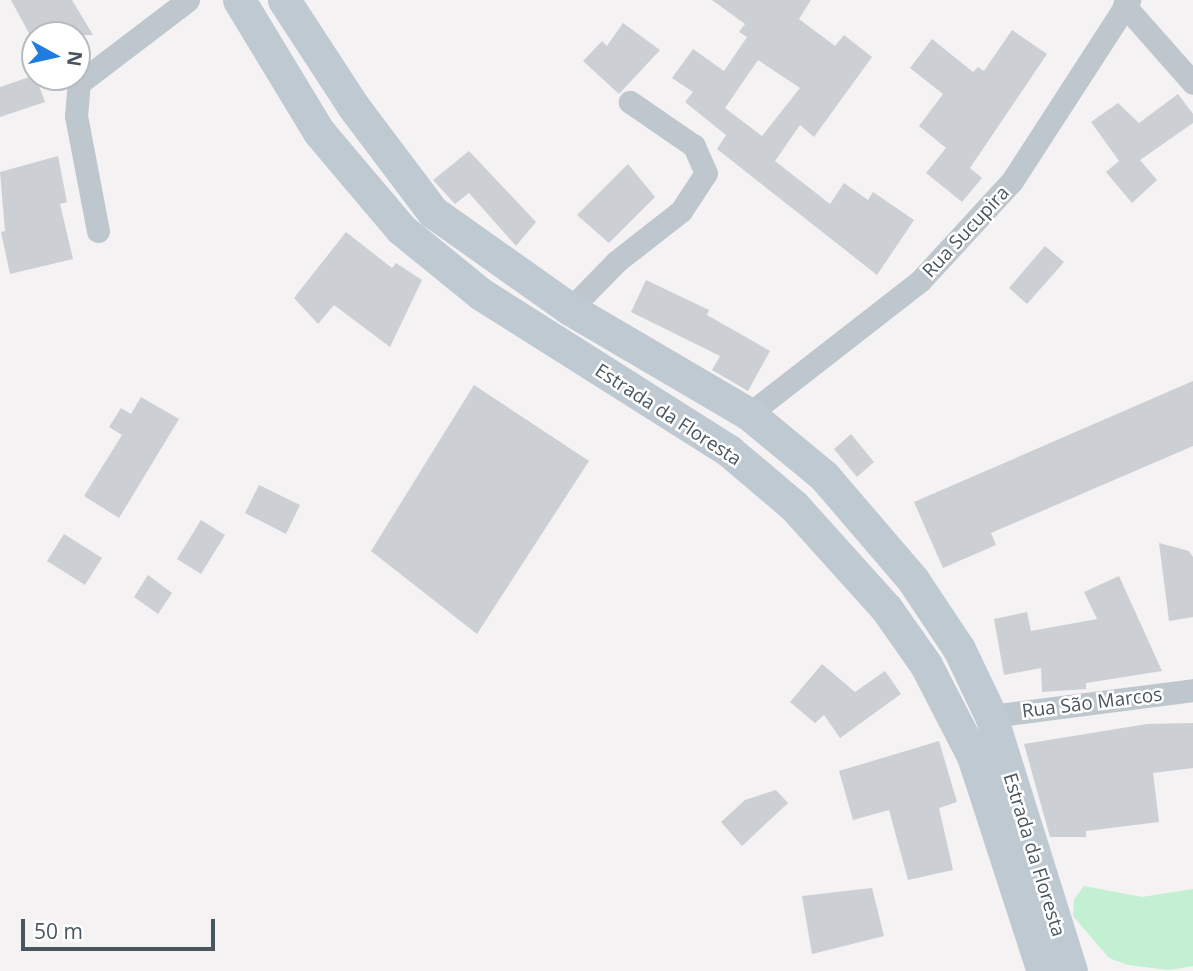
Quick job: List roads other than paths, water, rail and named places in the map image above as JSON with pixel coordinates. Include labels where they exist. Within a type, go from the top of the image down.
[{"type":"main road","name":"Estrada da Floresta","points":[[239,0],[319,132],[401,229],[481,294],[729,451],[794,506],[886,608],[926,665],[973,756],[1043,971]]},
{"type":"main road","name":"Estrada da Floresta","points":[[284,0],[361,117],[433,212],[570,309],[749,414],[824,476],[913,580],[959,649],[991,716],[1071,971]]},
{"type":"street","points":[[99,231],[76,116],[79,83],[188,0]]},
{"type":"street","points":[[1126,2],[1193,83]]},
{"type":"street","name":"Rua Sucupira","points":[[749,414],[920,281],[1012,181],[1126,2]]},
{"type":"street","points":[[570,309],[617,261],[681,211],[706,173],[694,146],[630,102]]},
{"type":"street","name":"Rua São Marcos","points":[[991,716],[1193,690]]}]
